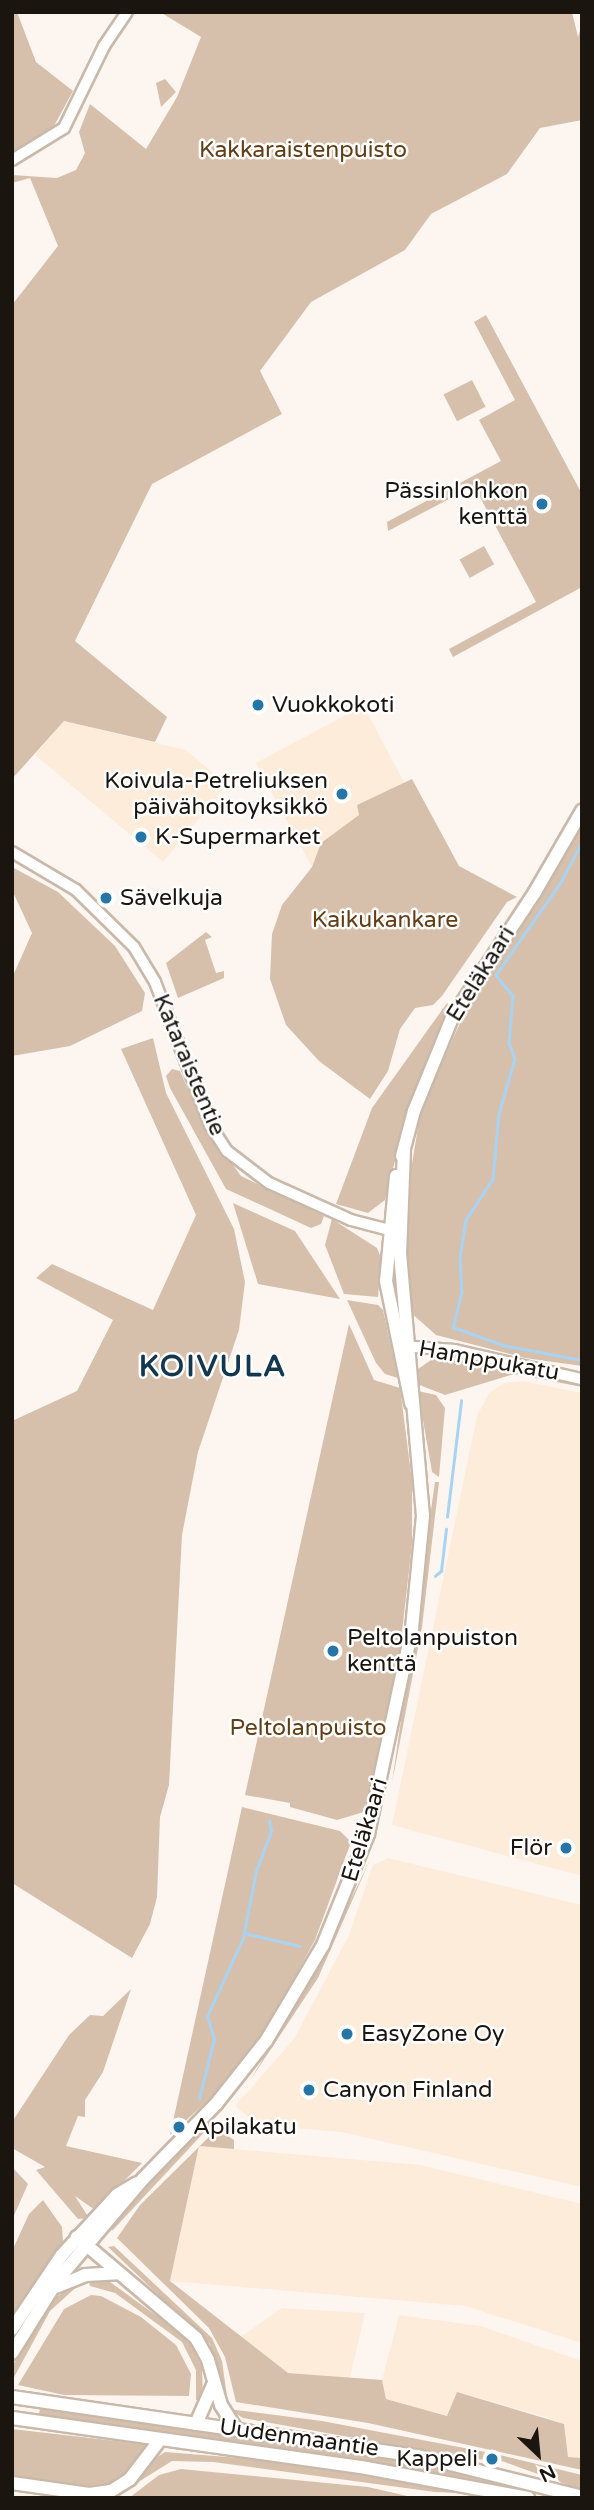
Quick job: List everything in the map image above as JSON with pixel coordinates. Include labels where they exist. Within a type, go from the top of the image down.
[{"type":"main road","name":"Eteläkaari","points":[[12,2329],[117,2195],[143,2179],[216,2104],[286,2010],[332,1924],[368,1834],[414,1615],[423,1516],[416,1417],[403,1346],[386,1281],[404,1150],[414,1111],[452,1018],[535,892],[582,811]]},
{"type":"main road","name":"Eteläkaari","points":[[12,2353],[82,2242]]},
{"type":"main road","points":[[82,2242],[196,2339],[208,2360],[213,2385],[236,2429]]},
{"type":"main road","points":[[50,2291],[85,2274],[118,2273]]},
{"type":"main road","points":[[196,2424],[213,2385]]},
{"type":"main road","name":"Uudenmaantie","points":[[12,2397],[418,2456],[582,2497]]},
{"type":"main road","name":"Uudenmaantie","points":[[12,2418],[159,2441],[361,2467],[528,2498]]},
{"type":"main road","points":[[12,2483],[104,2493],[131,2479],[159,2441]]},
{"type":"street","points":[[12,160],[64,128],[104,46],[127,12]]},
{"type":"street","name":"Kataraistentie","points":[[12,852],[76,890],[134,947],[155,982],[209,1125],[227,1151],[269,1183],[393,1232]]},
{"type":"street","name":"Hamppukatu","points":[[403,1346],[455,1350],[582,1379]]},
{"type":"shaded area","name":"Koivula-Petreliuksen päivähoitoyksikkö","points":[[359,708],[366,710],[417,807],[312,867],[256,763]]},
{"type":"shaded area","points":[[64,721],[186,750],[227,785],[163,862],[35,755]]},
{"type":"shaded area","points":[[523,1381],[582,1393],[582,1876],[392,1825],[477,1416],[489,1393],[504,1383]]},
{"type":"shaded area","points":[[388,1858],[582,1905],[582,2187],[341,2132],[258,2125],[235,2106],[294,2039],[348,1937],[373,1865]]},
{"type":"shaded area","points":[[199,2146],[421,2165],[582,2204],[582,2343],[465,2306],[170,2281]]},
{"type":"shaded area","points":[[282,2308],[365,2313],[350,2378],[288,2373],[239,2338]]},
{"type":"shaded area","points":[[399,2315],[480,2326],[582,2361],[582,2458],[568,2457],[563,2424],[549,2418],[458,2392],[448,2416],[386,2399],[382,2380]]},
{"type":"green space","points":[[12,12],[17,12],[36,62],[73,91],[54,126],[14,153]]},
{"type":"green space","name":"Kakkaraistenpuisto","points":[[160,12],[572,12],[578,37],[582,24],[582,120],[540,128],[507,174],[431,214],[405,250],[311,302],[260,371],[282,414],[152,484],[75,641],[167,717],[155,742],[64,721],[12,779],[12,305],[58,246],[30,178],[12,183],[12,175],[57,178],[76,170],[85,153],[79,132],[90,104],[146,149],[177,97],[201,37]]},
{"type":"green space","points":[[165,79],[176,92],[161,107],[156,83]]},
{"type":"green space","points":[[486,315],[582,494],[582,587],[453,657],[449,649],[536,602],[474,486],[388,531],[387,522],[501,461],[479,420],[515,400],[474,322]]},
{"type":"green space","points":[[472,380],[486,407],[457,421],[443,395]]},
{"type":"green space","points":[[484,546],[494,564],[470,578],[460,560]]},
{"type":"green space","name":"Kaikukankare","points":[[412,779],[459,866],[517,897],[507,902],[442,996],[433,1005],[415,1008],[400,1029],[388,1071],[370,1099],[319,1061],[286,1025],[270,979],[272,934],[282,905],[312,867],[321,843],[359,815],[357,805]]},
{"type":"green space","points":[[582,822],[582,1366],[525,1358],[436,1335],[410,1312],[405,1270],[407,1194],[421,1109],[471,999],[502,947],[529,914]]},
{"type":"green space","points":[[12,867],[58,892],[115,946],[145,993],[142,1011],[70,1046],[12,1056],[12,978],[32,933],[12,890]]},
{"type":"green space","points":[[206,932],[212,937],[205,940],[216,973],[224,971],[224,978],[178,998],[166,963]]},
{"type":"green space","points":[[447,1003],[450,1007],[407,1114],[385,1200],[368,1213],[336,1204],[372,1108]]},
{"type":"green space","points":[[153,1038],[166,1093],[234,1229],[245,1282],[239,1330],[198,1452],[182,1535],[169,1785],[160,1817],[157,1897],[150,1924],[132,1958],[12,1883],[12,1421],[77,1391],[113,1320],[36,1278],[52,1264],[153,1310],[196,1215],[121,1049]]},
{"type":"green space","points":[[172,1069],[180,1071],[204,1125],[241,1176],[324,1216],[321,1224],[311,1228],[226,1189],[170,1088],[166,1076]]},
{"type":"green space","points":[[233,1203],[295,1231],[340,1299],[258,1284]]},
{"type":"green space","points":[[332,1219],[377,1248],[381,1258],[378,1297],[344,1294],[325,1245]]},
{"type":"green space","points":[[347,1300],[378,1305],[383,1310],[398,1378],[385,1374],[376,1363]]},
{"type":"green space","name":"Peltolanpuisto","points":[[349,1324],[374,1380],[400,1388],[412,1481],[412,1544],[398,1667],[367,1811],[337,1820],[290,1807],[290,1803],[245,1795]]},
{"type":"green space","points":[[434,1358],[483,1361],[582,1383],[582,1387],[514,1374],[445,1395],[417,1384],[418,1369]]},
{"type":"green space","points":[[418,1391],[436,1395],[445,1408],[439,1477],[432,1472]]},
{"type":"green space","points":[[435,1482],[439,1482],[422,1627],[392,1783]]},
{"type":"green space","points":[[242,1807],[340,1831],[351,1842],[315,1940],[261,2038],[227,2083],[170,2135]]},
{"type":"green space","points":[[370,1860],[318,1978],[249,2082],[314,1975]]},
{"type":"green space","points":[[131,1989],[103,2072],[85,2100],[85,2117],[78,2116],[66,2146],[142,2163],[95,2210],[75,2196],[89,2218],[78,2219],[36,2170],[45,2167],[12,2148],[12,2122],[69,2035],[90,2015],[103,2016]]},
{"type":"green space","points":[[203,2120],[210,2126],[112,2231],[106,2224]]},
{"type":"green space","points":[[217,2129],[234,2140],[234,2149],[200,2146]]},
{"type":"green space","points":[[199,2147],[170,2281],[288,2373],[382,2380],[386,2399],[447,2416],[457,2392],[564,2424],[568,2457],[582,2458],[582,2470],[368,2423],[236,2402],[225,2357],[209,2328],[117,2238],[140,2205]]},
{"type":"green space","points":[[12,2167],[28,2184],[12,2220]]},
{"type":"green space","points":[[43,2200],[62,2227],[63,2242],[12,2320],[12,2251],[29,2214]]},
{"type":"green space","points":[[114,2246],[212,2338],[222,2361],[228,2403],[223,2398],[210,2344],[108,2247]]},
{"type":"green space","points":[[88,2278],[106,2279],[187,2338],[202,2367],[203,2400],[196,2400],[196,2370],[182,2342],[115,2293],[90,2286]]},
{"type":"green space","points":[[83,2281],[50,2311],[12,2381],[12,2366],[53,2299]]},
{"type":"green space","points":[[91,2295],[101,2296],[141,2317],[176,2345],[191,2374],[189,2396],[64,2395],[18,2385],[64,2309]]},
{"type":"green space","points":[[40,2409],[420,2462],[562,2498],[373,2463],[38,2418]]},
{"type":"green space","points":[[228,2409],[322,2421],[496,2454],[486,2455],[484,2460],[427,2451],[243,2418]]},
{"type":"green space","points":[[12,2429],[151,2445],[125,2476],[96,2489],[12,2478]]},
{"type":"green space","points":[[165,2452],[264,2460],[484,2494],[435,2492],[213,2462],[172,2461],[116,2496],[95,2498]]},
{"type":"green space","points":[[500,2455],[582,2475],[582,2490],[499,2460]]},
{"type":"green space","points":[[181,2469],[368,2487],[416,2498],[129,2498],[159,2475]]},
{"type":"waterway","points":[[582,843],[560,884],[496,975],[513,996],[509,1043],[515,1059],[499,1114],[493,1179],[466,1220],[460,1258],[462,1292],[453,1327],[503,1345],[582,1360]]},
{"type":"waterway","points":[[447,1517],[461,1401]]},
{"type":"waterway","points":[[435,1576],[441,1571],[446,1529]]},
{"type":"waterway","points":[[199,2099],[214,2039],[207,2016],[243,1938],[256,1871],[271,1831],[269,1821]]},
{"type":"waterway","points":[[244,1933],[300,1946]]},
{"type":"place","name":"Pässinlohkon kenttä","points":[[542,504]]},
{"type":"place","name":"Vuokkokoti","points":[[258,705]]},
{"type":"place","name":"Koivula-Petreliuksen päivähoitoyksikkö","points":[[342,794]]},
{"type":"place","name":"K-Supermarket","points":[[141,837]]},
{"type":"place","name":"Sävelkuja","points":[[106,898]]},
{"type":"place","name":"Peltolanpuiston kenttä","points":[[333,1651]]},
{"type":"place","name":"Flör","points":[[566,1848]]},
{"type":"place","name":"EasyZone Oy","points":[[347,2034]]},
{"type":"place","name":"Canyon Finland","points":[[309,2090]]},
{"type":"place","name":"Apilakatu","points":[[179,2127]]},
{"type":"place","name":"Kappeli","points":[[492,2459]]},
{"type":"district","name":"KOIVULA","points":[[213,1367]]}]
